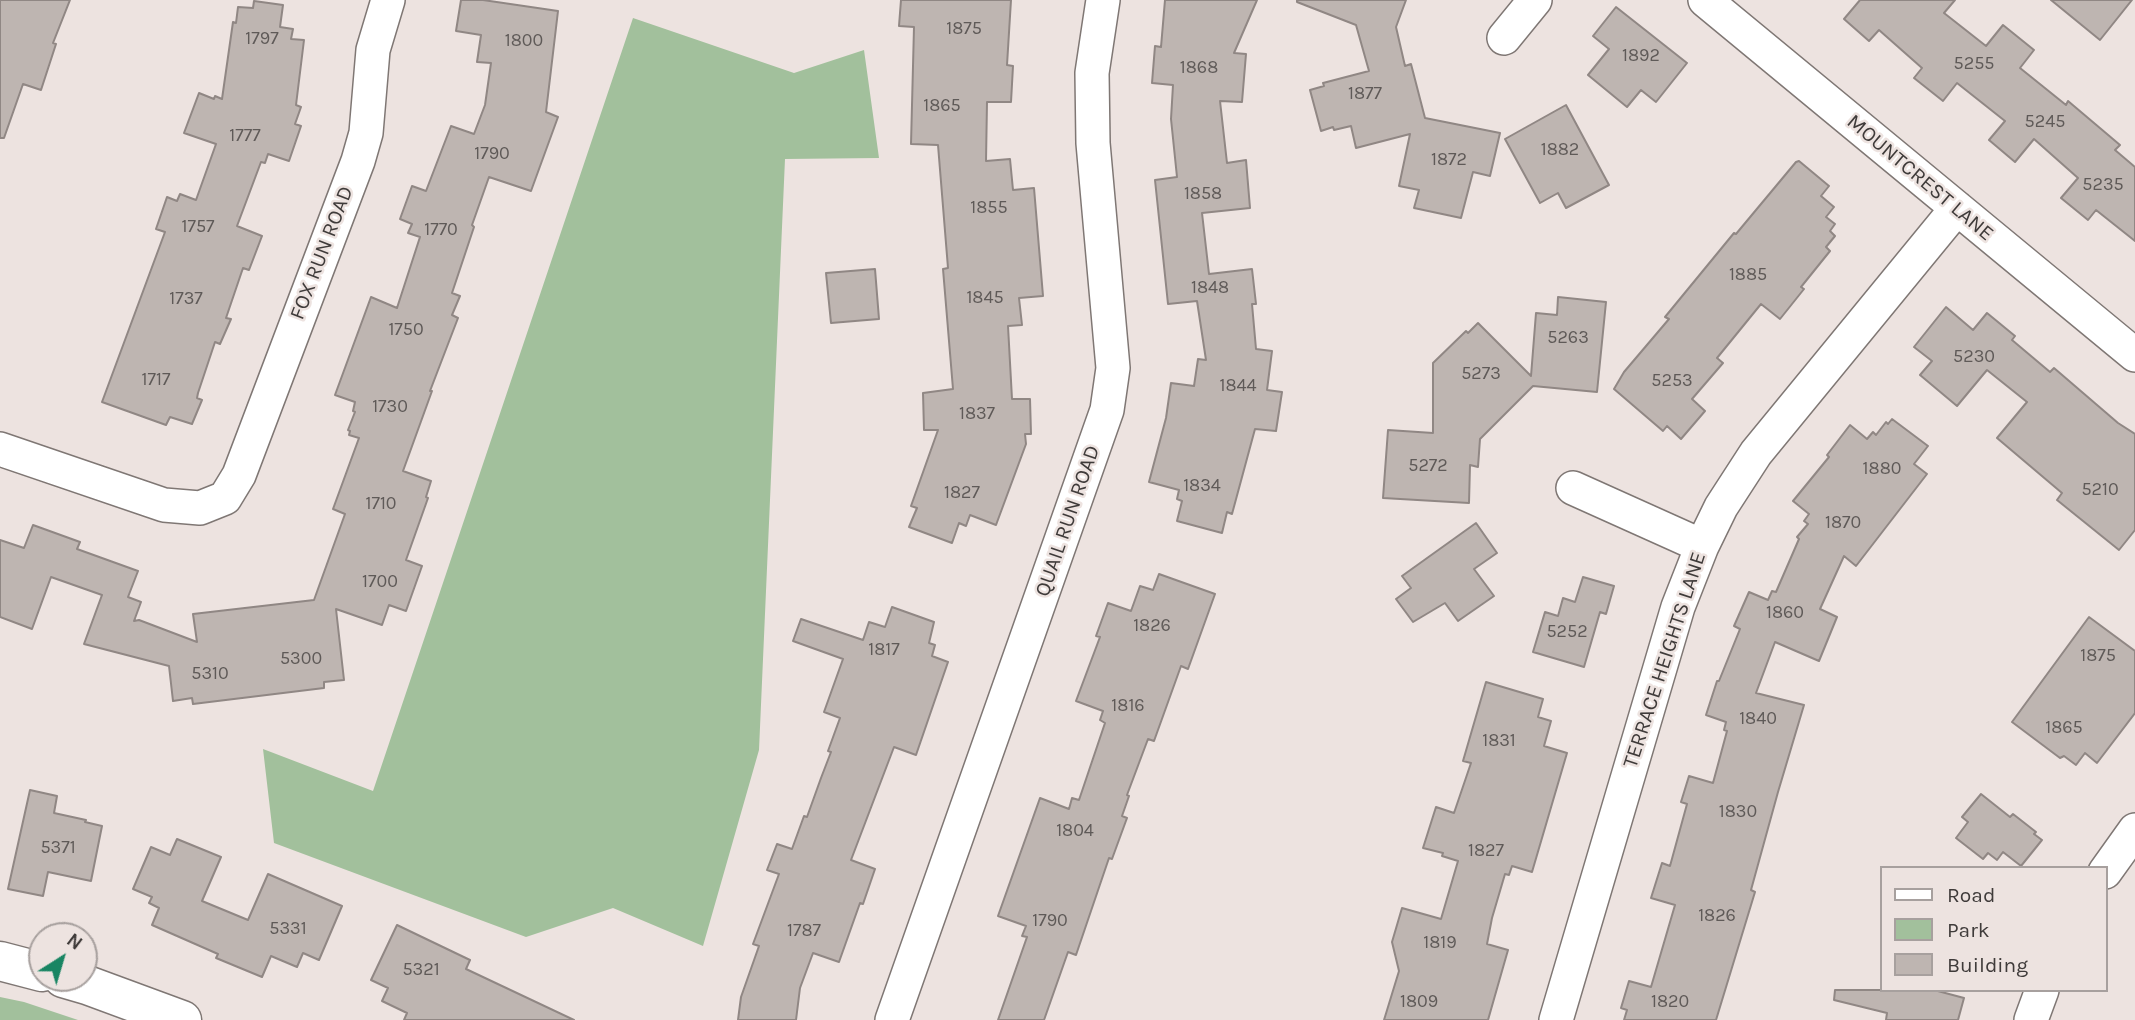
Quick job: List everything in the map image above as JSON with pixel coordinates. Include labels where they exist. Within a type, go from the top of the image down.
[{"type":"street","name":"FOX RUN ROAD","points":[[0,449],[163,505],[200,508],[225,498],[239,475],[358,160],[366,133],[373,50],[388,0]]},
{"type":"street","name":"QUAIL RUN ROAD","points":[[892,1020],[1107,410],[1113,368],[1093,120],[1092,73],[1103,0]]},
{"type":"street","points":[[1504,38],[1535,0]]},
{"type":"street","name":"MOUNTCREST LANE","points":[[1705,0],[2135,355]]},
{"type":"street","name":"TERRACE HEIGHTS LANE","points":[[1556,1020],[1678,607],[1721,507],[1756,453],[1957,208]]},
{"type":"street","points":[[1573,488],[1702,547]]},
{"type":"street","points":[[2107,869],[2135,830]]},
{"type":"street","points":[[0,961],[28,968]]},
{"type":"street","points":[[98,989],[182,1020]]},
{"type":"street","points":[[2031,1020],[2041,992]]},
{"type":"green space","points":[[633,18],[794,73],[864,50],[879,158],[785,159],[759,750],[703,946],[613,908],[526,937],[274,843],[263,749],[373,791]]},
{"type":"green space","points":[[0,997],[24,1002],[78,1020],[0,1020]]},
{"type":"building","points":[[0,0],[70,0],[53,43],[56,44],[41,90],[23,84],[4,138],[0,138]]},
{"type":"building","points":[[461,0],[483,0],[558,11],[546,112],[558,117],[531,191],[489,177],[472,225],[474,227],[452,293],[460,296],[452,315],[458,318],[403,471],[431,481],[426,497],[428,498],[406,560],[422,566],[406,611],[389,605],[382,625],[336,609],[344,680],[324,682],[324,688],[193,704],[192,698],[173,701],[169,666],[84,644],[102,595],[51,577],[32,629],[0,617],[0,540],[24,548],[33,525],[80,542],[77,549],[138,571],[128,597],[141,602],[134,621],[139,620],[197,642],[193,614],[314,600],[345,514],[333,509],[359,438],[349,435],[348,430],[355,412],[355,402],[335,395],[371,297],[397,308],[420,237],[408,233],[412,224],[400,219],[412,186],[426,191],[451,126],[474,134],[485,105],[491,63],[477,62],[481,35],[456,31]]},
{"type":"building","points":[[901,0],[1011,0],[1007,65],[1013,66],[1011,102],[987,102],[986,161],[1010,159],[1013,190],[1034,188],[1043,296],[1019,298],[1022,325],[1008,326],[1012,399],[1030,399],[1031,434],[1025,434],[1026,444],[996,525],[970,515],[966,526],[959,523],[952,543],[909,527],[917,508],[911,506],[938,430],[924,430],[923,393],[953,389],[943,269],[948,268],[938,145],[911,144],[914,27],[899,26]]},
{"type":"building","points":[[1165,0],[1257,0],[1234,53],[1246,54],[1242,102],[1220,101],[1227,163],[1246,160],[1250,208],[1202,213],[1209,274],[1252,269],[1256,304],[1252,304],[1256,349],[1272,351],[1267,390],[1282,392],[1276,431],[1255,429],[1232,514],[1227,512],[1222,533],[1177,521],[1182,501],[1177,499],[1179,490],[1149,482],[1166,418],[1171,383],[1194,386],[1198,359],[1206,360],[1197,301],[1168,304],[1155,180],[1177,177],[1171,119],[1173,85],[1152,83],[1155,46],[1161,47]]},
{"type":"building","points":[[1297,0],[1406,0],[1396,27],[1405,66],[1411,64],[1425,118],[1500,133],[1490,176],[1473,172],[1461,218],[1414,208],[1419,190],[1399,186],[1410,134],[1356,148],[1351,126],[1321,131],[1310,90],[1324,86],[1323,83],[1369,71],[1356,25]]},
{"type":"building","points":[[1860,0],[1955,0],[1944,13],[1986,46],[2003,25],[2034,50],[2020,68],[2066,105],[2068,101],[2120,145],[2115,150],[2135,167],[2135,241],[2096,210],[2088,220],[2061,198],[2078,178],[2034,139],[2015,162],[1989,140],[2005,121],[1957,83],[1943,101],[1914,78],[1922,68],[1879,30],[1869,41],[1844,19]]},
{"type":"building","points":[[2051,0],[2132,0],[2100,40]]},
{"type":"building","points":[[254,1],[283,5],[280,27],[293,29],[291,39],[304,40],[296,105],[301,107],[295,124],[301,126],[289,161],[268,154],[265,163],[261,162],[237,226],[262,236],[249,270],[243,268],[226,318],[231,319],[220,344],[215,342],[198,393],[197,398],[202,400],[192,424],[170,417],[166,425],[102,402],[165,232],[156,229],[167,197],[177,201],[180,194],[196,200],[216,144],[184,133],[199,93],[222,99],[233,22],[236,23],[238,7],[253,8]]},
{"type":"building","points":[[1616,7],[1687,63],[1656,102],[1641,90],[1627,107],[1588,75],[1609,49],[1593,36]]},
{"type":"building","points":[[1566,105],[1609,185],[1566,208],[1558,193],[1540,203],[1505,139]]},
{"type":"building","points":[[1799,161],[1829,186],[1821,196],[1834,207],[1826,217],[1835,224],[1830,231],[1835,236],[1826,247],[1830,251],[1780,319],[1761,304],[1717,358],[1723,363],[1692,399],[1705,411],[1681,439],[1667,426],[1663,431],[1614,389],[1624,372],[1669,319],[1665,317],[1734,233],[1736,234]]},
{"type":"building","points":[[875,269],[879,319],[831,323],[826,273]]},
{"type":"building","points":[[1558,297],[1606,302],[1597,392],[1533,386],[1480,439],[1478,467],[1470,465],[1469,503],[1383,498],[1388,430],[1433,433],[1433,363],[1478,323],[1531,376],[1536,313],[1557,315]]},
{"type":"building","points":[[1946,307],[1973,330],[1987,313],[2015,336],[2012,340],[2050,372],[2054,368],[2118,423],[2135,434],[2135,530],[2119,550],[2057,500],[2062,493],[1997,438],[2027,402],[1987,370],[1957,406],[1920,375],[1932,361],[1914,347]]},
{"type":"building","points":[[1892,419],[1928,446],[1914,464],[1927,474],[1856,566],[1844,556],[1820,609],[1837,617],[1819,661],[1775,642],[1756,693],[1804,705],[1751,890],[1755,892],[1716,1020],[1624,1020],[1627,1010],[1621,1008],[1629,981],[1651,987],[1675,905],[1651,898],[1662,863],[1670,866],[1687,804],[1681,802],[1689,776],[1713,783],[1727,731],[1724,730],[1726,722],[1706,715],[1717,681],[1740,629],[1734,626],[1749,592],[1768,600],[1772,591],[1776,592],[1799,539],[1797,537],[1808,524],[1804,521],[1809,514],[1793,501],[1829,457],[1827,455],[1850,425],[1867,439],[1873,432],[1876,435],[1886,422],[1888,424]]},
{"type":"building","points":[[1476,523],[1497,553],[1474,569],[1494,596],[1458,621],[1445,603],[1413,622],[1396,599],[1411,588],[1402,576]]},
{"type":"building","points":[[1159,574],[1215,594],[1188,669],[1181,666],[1154,741],[1148,739],[1127,795],[1129,796],[1122,816],[1127,818],[1112,859],[1109,858],[1076,955],[1068,952],[1044,1020],[998,1020],[1027,937],[1022,936],[1026,926],[998,916],[1040,798],[1069,809],[1072,798],[1079,800],[1105,723],[1100,720],[1103,711],[1076,701],[1100,637],[1096,636],[1108,603],[1131,611],[1140,586],[1153,590]]},
{"type":"building","points":[[1583,577],[1614,586],[1606,614],[1600,612],[1584,667],[1533,652],[1545,612],[1558,616],[1563,598],[1575,602]]},
{"type":"building","points":[[892,607],[934,622],[929,643],[935,645],[932,656],[948,662],[916,755],[894,747],[851,860],[875,869],[863,904],[860,903],[839,962],[813,953],[800,988],[796,1020],[738,1020],[741,997],[759,946],[753,944],[779,874],[767,870],[777,844],[792,849],[831,752],[828,751],[840,718],[824,712],[843,659],[793,641],[801,619],[863,640],[869,622],[885,627]]},
{"type":"building","points":[[2089,617],[2135,651],[2135,713],[2097,763],[2085,753],[2076,765],[2064,756],[2060,758],[2012,722]]},
{"type":"building","points":[[1486,682],[1543,699],[1538,717],[1551,721],[1544,746],[1567,753],[1532,872],[1512,866],[1509,875],[1505,874],[1487,944],[1508,950],[1488,1020],[1384,1020],[1399,971],[1392,942],[1402,908],[1441,919],[1458,861],[1442,856],[1443,853],[1423,848],[1436,807],[1454,813],[1471,763],[1463,761]]},
{"type":"building","points":[[30,790],[57,796],[54,813],[102,826],[91,881],[48,872],[43,896],[8,889]]},
{"type":"building","points":[[1981,794],[2010,817],[2013,814],[2042,840],[2021,866],[2003,852],[1997,860],[1988,853],[1983,859],[1956,838],[1968,822],[1962,817]]},
{"type":"building","points":[[177,839],[221,857],[202,901],[248,920],[268,874],[342,906],[319,960],[303,953],[297,967],[271,956],[262,977],[216,958],[218,954],[152,925],[159,908],[149,903],[152,897],[133,889],[151,847],[170,855]]},
{"type":"building","points":[[397,925],[470,960],[466,969],[574,1020],[404,1020],[407,1013],[382,1001],[388,988],[371,980]]},
{"type":"building","points":[[1835,990],[1942,992],[1964,998],[1958,1020],[1886,1020],[1887,1013],[1834,1000]]}]
